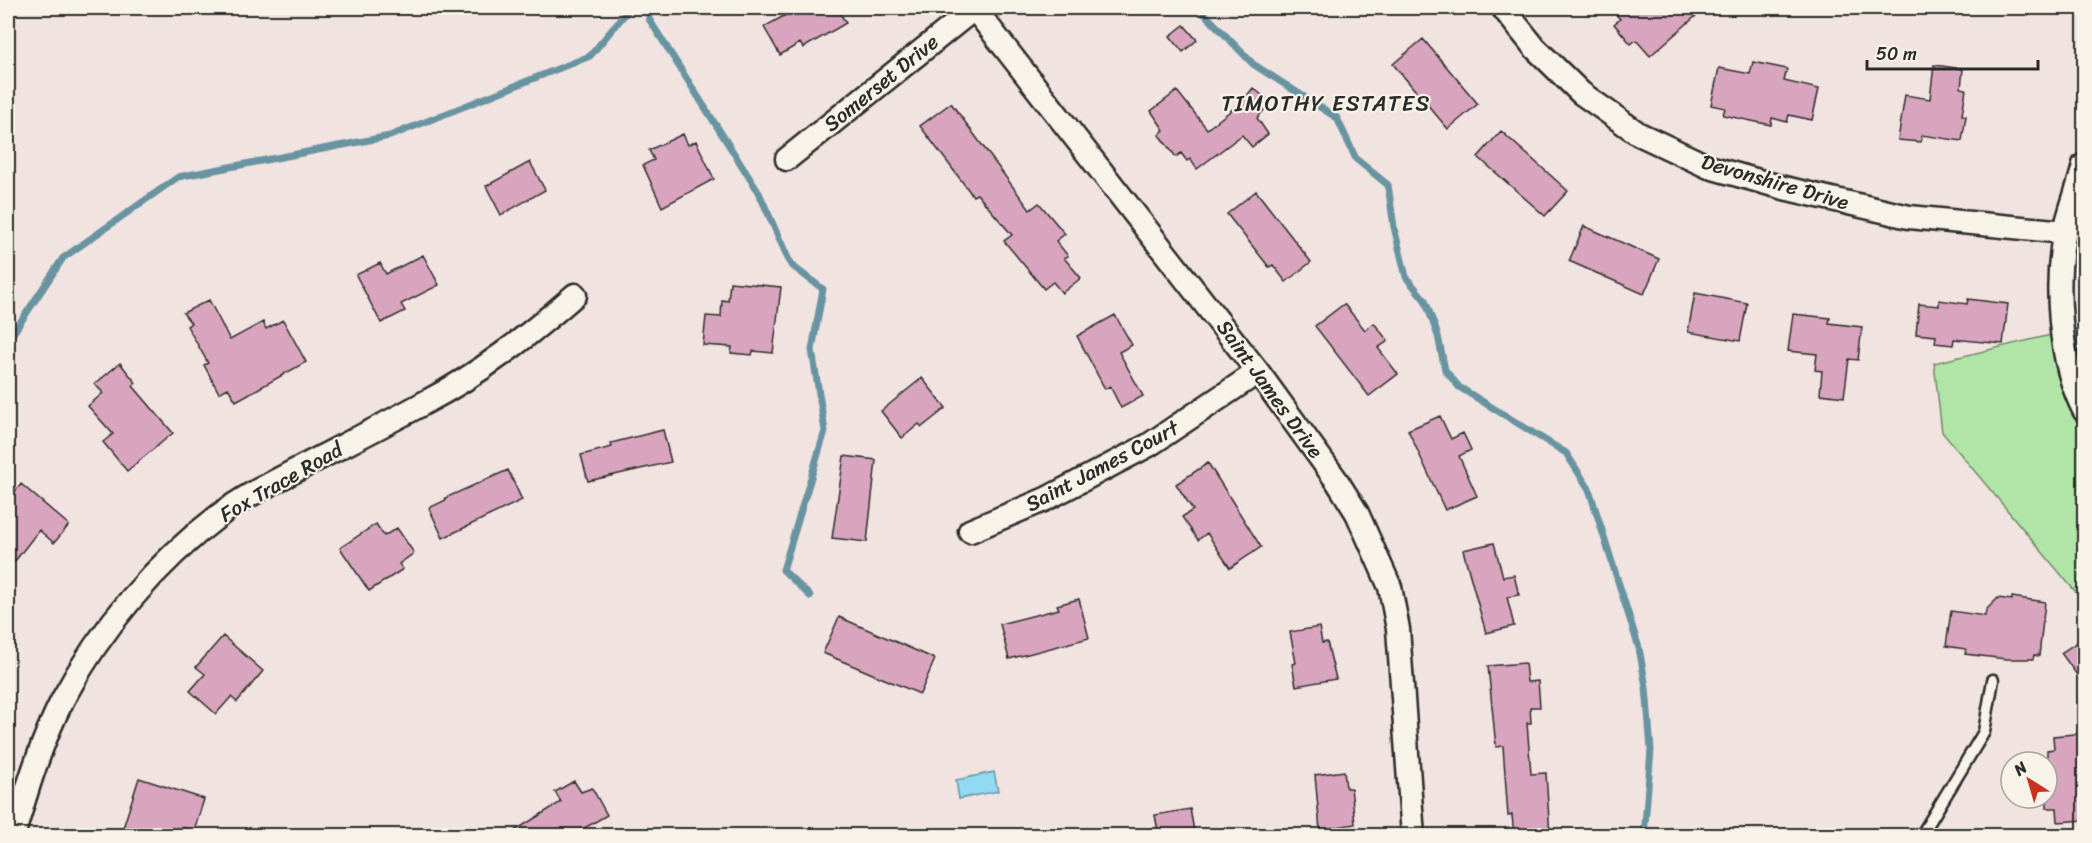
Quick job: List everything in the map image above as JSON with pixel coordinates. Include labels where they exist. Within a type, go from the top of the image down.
[{"type":"street","name":"Somerset Drive","points":[[787,159],[975,8]]},
{"type":"street","name":"Saint James Drive","points":[[975,8],[1258,372],[1337,481],[1371,542],[1390,587],[1402,664],[1413,836]]},
{"type":"street","name":"Devonshire Drive","points":[[1503,8],[1535,48],[1581,93],[1639,134],[1709,167],[1784,188],[1909,217],[2065,232]]},
{"type":"street","points":[[2085,165],[2065,232],[2059,311],[2067,360],[2085,410]]},
{"type":"street","name":"Fox Trace Road","points":[[13,836],[34,768],[63,701],[90,652],[127,604],[171,556],[222,513],[280,479],[427,402],[474,374],[530,334],[575,295]]},
{"type":"street","name":"Saint James Court","points":[[970,531],[1046,499],[1149,446],[1258,372]]},
{"type":"lane","points":[[1921,836],[1984,732],[1994,680]]},
{"type":"green space","points":[[2084,327],[2084,602],[1942,432],[1934,363]]},
{"type":"water","points":[[994,772],[998,791],[959,799],[956,780]]},
{"type":"building","points":[[798,8],[837,8],[846,23],[803,48],[800,43],[780,55],[764,27]]},
{"type":"building","points":[[1610,8],[1705,8],[1650,56],[1636,40],[1631,44],[1614,24],[1620,19]]},
{"type":"building","points":[[1184,25],[1197,40],[1183,52],[1170,36]]},
{"type":"building","points":[[1423,39],[1478,104],[1448,129],[1393,64]]},
{"type":"building","points":[[1753,62],[1787,69],[1784,81],[1819,89],[1812,120],[1789,115],[1787,122],[1772,118],[1771,125],[1723,115],[1725,108],[1711,105],[1719,68],[1750,74]]},
{"type":"building","points":[[1934,65],[1963,69],[1961,88],[1966,89],[1962,115],[1966,116],[1962,141],[1922,135],[1921,142],[1898,140],[1905,95],[1930,99]]},
{"type":"building","points":[[1253,88],[1271,102],[1257,118],[1268,134],[1252,147],[1242,135],[1197,169],[1190,159],[1187,161],[1181,153],[1176,157],[1159,135],[1164,130],[1151,111],[1177,91],[1207,129],[1242,102]]},
{"type":"building","points":[[951,103],[1030,210],[1039,203],[1065,234],[1056,241],[1068,256],[1064,258],[1081,278],[1062,293],[1053,282],[1044,289],[1004,241],[1012,235],[977,194],[973,196],[920,126]]},
{"type":"building","points":[[1501,131],[1568,191],[1545,216],[1478,157]]},
{"type":"building","points":[[683,134],[688,145],[696,141],[714,179],[662,207],[643,165],[654,160],[649,150]]},
{"type":"building","points":[[530,162],[545,190],[501,215],[486,186]]},
{"type":"building","points":[[1256,191],[1311,262],[1286,282],[1273,265],[1269,267],[1227,214]]},
{"type":"building","points":[[1584,226],[1659,259],[1644,294],[1569,261]]},
{"type":"building","points":[[423,255],[439,285],[401,304],[405,311],[381,323],[356,275],[380,263],[386,274]]},
{"type":"building","points":[[730,282],[781,287],[773,353],[753,351],[752,355],[731,353],[732,347],[703,345],[706,316],[721,317],[722,300],[728,301]]},
{"type":"building","points":[[1695,293],[1747,303],[1740,341],[1688,332]]},
{"type":"building","points":[[1968,299],[2008,304],[2003,344],[1954,339],[1953,345],[1935,343],[1936,336],[1916,334],[1919,304],[1939,306],[1939,300],[1967,304]]},
{"type":"building","points":[[209,300],[230,340],[263,322],[266,329],[283,320],[306,362],[236,401],[228,388],[219,393],[204,365],[208,363],[187,326],[191,323],[183,313]]},
{"type":"building","points":[[1344,304],[1365,330],[1374,323],[1388,341],[1378,348],[1398,374],[1369,396],[1315,326]]},
{"type":"building","points":[[1793,314],[1830,318],[1829,323],[1862,327],[1858,360],[1849,359],[1844,397],[1820,394],[1822,371],[1815,370],[1817,354],[1788,351]]},
{"type":"building","points":[[1115,315],[1132,345],[1119,352],[1143,396],[1121,408],[1110,386],[1105,389],[1077,336]]},
{"type":"building","points":[[120,363],[136,383],[133,386],[173,433],[127,471],[103,442],[113,434],[88,406],[103,393],[95,384]]},
{"type":"building","points":[[922,378],[946,408],[922,427],[919,424],[902,438],[881,411]]},
{"type":"building","points":[[1440,416],[1451,439],[1463,433],[1467,441],[1471,450],[1459,456],[1477,496],[1445,510],[1408,430]]},
{"type":"building","points":[[663,430],[671,462],[588,481],[581,455],[612,447],[611,443]]},
{"type":"building","points":[[844,456],[876,460],[867,542],[832,538]]},
{"type":"building","points":[[1208,463],[1261,547],[1230,568],[1207,533],[1198,540],[1182,517],[1193,510],[1176,484]]},
{"type":"building","points":[[508,470],[522,500],[443,538],[429,508],[446,500],[445,498]]},
{"type":"building","points":[[21,484],[69,525],[54,543],[39,530],[8,570],[8,500]]},
{"type":"building","points":[[376,524],[384,536],[397,528],[414,553],[399,564],[403,569],[369,591],[340,548]]},
{"type":"building","points":[[1494,543],[1503,577],[1514,575],[1519,595],[1507,597],[1514,626],[1486,633],[1463,550]]},
{"type":"building","points":[[2012,597],[2045,602],[2039,656],[2034,655],[2033,659],[2006,659],[1965,654],[1966,649],[1946,646],[1951,611],[1985,616],[1986,610],[1998,598],[2012,600]]},
{"type":"building","points":[[1079,599],[1089,638],[1009,659],[1000,624],[1059,609],[1057,605]]},
{"type":"building","points":[[839,617],[935,659],[920,694],[823,653]]},
{"type":"building","points":[[1319,627],[1322,643],[1327,642],[1336,679],[1296,686],[1292,664],[1296,663],[1290,632]]},
{"type":"building","points":[[223,636],[263,671],[237,702],[231,697],[216,714],[190,691],[205,674],[196,667]]},
{"type":"building","points":[[2085,637],[2085,686],[2061,653]]},
{"type":"building","points":[[1525,663],[1527,682],[1538,681],[1540,707],[1530,707],[1531,723],[1527,723],[1531,774],[1546,773],[1550,836],[1514,836],[1512,815],[1508,816],[1503,746],[1496,747],[1488,666]]},
{"type":"building","points":[[2085,733],[2085,820],[2058,822],[2059,750],[2047,750],[2054,749],[2053,736]]},
{"type":"building","points":[[1344,771],[1346,788],[1351,788],[1355,824],[1320,830],[1315,775]]},
{"type":"building","points":[[139,778],[204,799],[194,831],[181,827],[178,836],[145,836],[123,828]]},
{"type":"building","points":[[574,781],[581,792],[592,788],[607,815],[581,830],[584,836],[506,836],[561,802],[555,792]]},
{"type":"building","points":[[1190,809],[1195,836],[1159,836],[1155,815]]},
{"type":"waterway","points":[[8,341],[63,258],[178,177],[390,136],[590,56],[630,8]]},
{"type":"waterway","points":[[649,8],[649,19],[759,193],[791,265],[823,289],[812,350],[825,431],[783,570],[810,596]]},
{"type":"waterway","points":[[1199,8],[1253,64],[1337,118],[1356,159],[1388,185],[1394,227],[1406,277],[1425,300],[1438,336],[1445,370],[1459,387],[1566,453],[1589,489],[1639,648],[1646,687],[1651,750],[1644,836]]},
{"type":"district","name":"TIMOTHY ESTATES","points":[[1326,103]]}]
